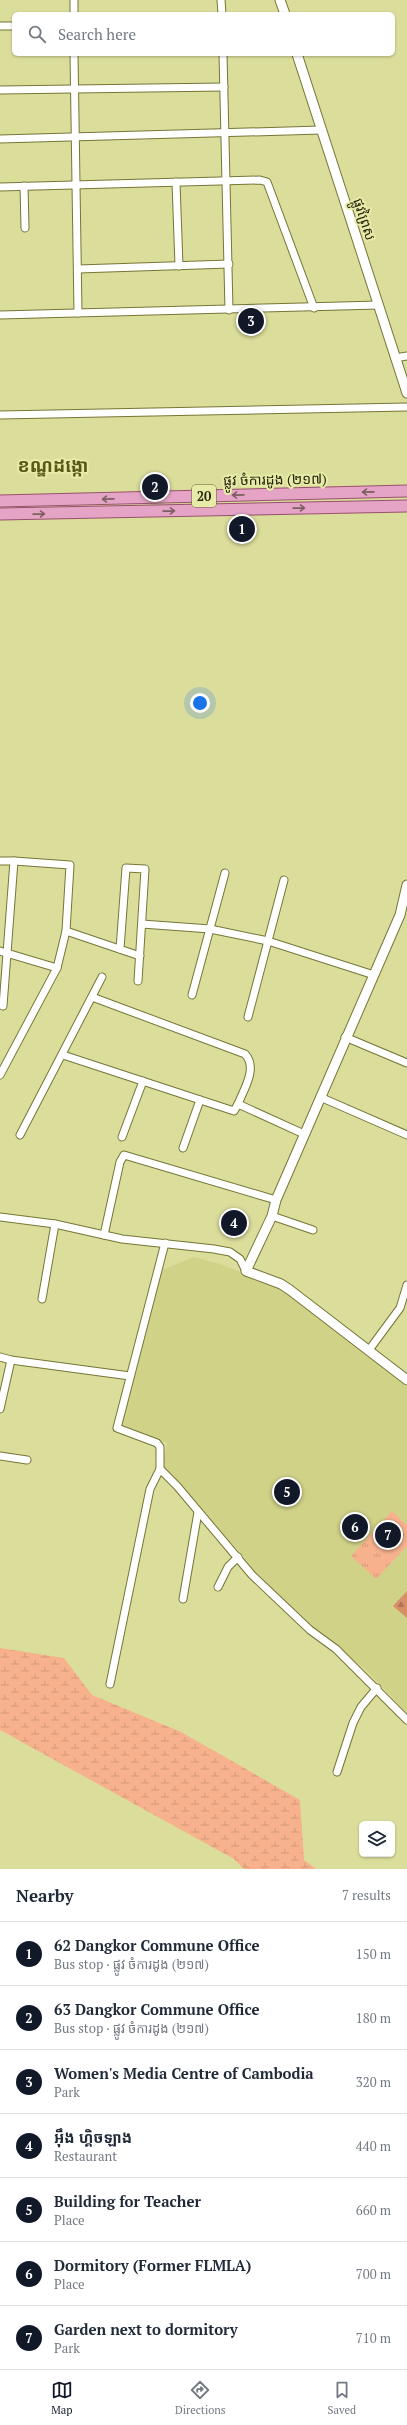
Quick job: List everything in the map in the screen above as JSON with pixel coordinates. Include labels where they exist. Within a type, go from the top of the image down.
[{"type":"main road","name":"ផ្លូវ ចំការដូង (២១៧)","points":[[0,501],[407,491]]},
{"type":"main road","name":"20","points":[[0,514],[407,506]]},
{"type":"street","points":[[74,0],[74,12]]},
{"type":"street","points":[[221,0],[222,12]]},
{"type":"street","points":[[280,0],[283,12]]},
{"type":"street","points":[[0,26],[12,26]]},
{"type":"street","points":[[74,56],[74,137],[78,313]]},
{"type":"street","points":[[223,56],[229,310]]},
{"type":"street","name":"ផ្លូវព្រៃស","points":[[298,56],[407,393]]},
{"type":"street","points":[[0,90],[224,87]]},
{"type":"street","points":[[0,139],[321,130]]},
{"type":"street","points":[[0,187],[260,180],[268,182],[314,308]]},
{"type":"street","points":[[176,182],[179,266]]},
{"type":"street","points":[[24,186],[25,228]]},
{"type":"street","points":[[78,269],[229,264]]},
{"type":"street","points":[[0,315],[314,308],[379,305]]},
{"type":"street","points":[[395,358],[407,356]]},
{"type":"street","points":[[0,415],[407,407]]},
{"type":"street","points":[[0,861],[70,865],[66,931],[57,968],[0,1075]]},
{"type":"street","points":[[3,1006],[2,954],[14,861]]},
{"type":"street","points":[[120,949],[126,868],[145,869],[138,982]]},
{"type":"street","points":[[192,995],[225,873]]},
{"type":"street","points":[[248,1017],[284,880]]},
{"type":"street","points":[[246,1271],[272,1216],[276,1200],[346,1037],[403,916],[407,885]]},
{"type":"street","points":[[142,924],[210,929],[268,941],[374,975]]},
{"type":"street","points":[[66,931],[140,956]]},
{"type":"street","points":[[2,954],[57,968]]},
{"type":"street","points":[[20,1135],[102,977]]},
{"type":"street","points":[[63,1054],[234,1111],[238,1104],[252,1067],[250,1059],[245,1054],[92,997]]},
{"type":"street","points":[[346,1037],[407,1063]]},
{"type":"street","points":[[122,1137],[143,1081]]},
{"type":"street","points":[[320,1097],[407,1135]]},
{"type":"street","points":[[183,1148],[200,1100]]},
{"type":"street","points":[[238,1104],[304,1134]]},
{"type":"street","points":[[104,1235],[120,1162],[124,1155],[276,1200]]},
{"type":"street","points":[[272,1216],[314,1230]]},
{"type":"street","points":[[0,1217],[55,1224],[104,1235],[230,1252],[240,1259],[246,1271],[281,1284],[407,1380]]},
{"type":"street","points":[[42,1299],[55,1224]]},
{"type":"street","points":[[110,1684],[150,1489],[160,1469],[160,1448],[157,1443],[117,1428],[165,1243]]},
{"type":"street","points":[[369,1350],[400,1308],[407,1285]]},
{"type":"street","points":[[0,1357],[11,1360],[130,1376]]},
{"type":"street","points":[[0,1409],[11,1360]]},
{"type":"street","points":[[0,1456],[27,1460]]},
{"type":"street","points":[[160,1469],[238,1557],[252,1575],[310,1630],[336,1650],[377,1688],[407,1720]]},
{"type":"street","points":[[183,1599],[198,1512]]},
{"type":"street","points":[[218,1587],[228,1567],[238,1557]]},
{"type":"street","points":[[337,1772],[353,1723],[361,1707],[377,1688]]},
{"type":"shaded area","points":[[194,1257],[220,1264],[281,1288],[407,1387],[407,1713],[365,1669],[331,1643],[255,1573],[240,1552],[162,1467],[167,1443],[119,1425],[159,1271]]},
{"type":"green space","points":[[392,1511],[407,1525],[407,1546],[376,1579],[351,1556]]},
{"type":"green space","points":[[407,1591],[407,1618],[393,1606]]},
{"type":"green space","points":[[0,1648],[64,1658],[92,1695],[181,1732],[300,1800],[304,1860],[316,1869],[244,1869],[234,1859],[0,1730]]},
{"type":"place","name":"Women's Media Centre of Cambodia","points":[[251,321]]},
{"type":"place","name":"63 Dangkor Commune Office","points":[[155,487]]},
{"type":"place","name":"62 Dangkor Commune Office","points":[[242,529]]},
{"type":"place","name":"អ៊ឹង ហ្គិចឡាង","points":[[234,1223]]},
{"type":"place","name":"Building for Teacher","points":[[287,1492]]},
{"type":"place","name":"Dormitory (Former FLMLA)","points":[[355,1527]]},
{"type":"place","name":"Garden next to dormitory","points":[[388,1535]]},
{"type":"district","name":"ខណ្ឌដង្កោ","points":[[53,465]]}]
